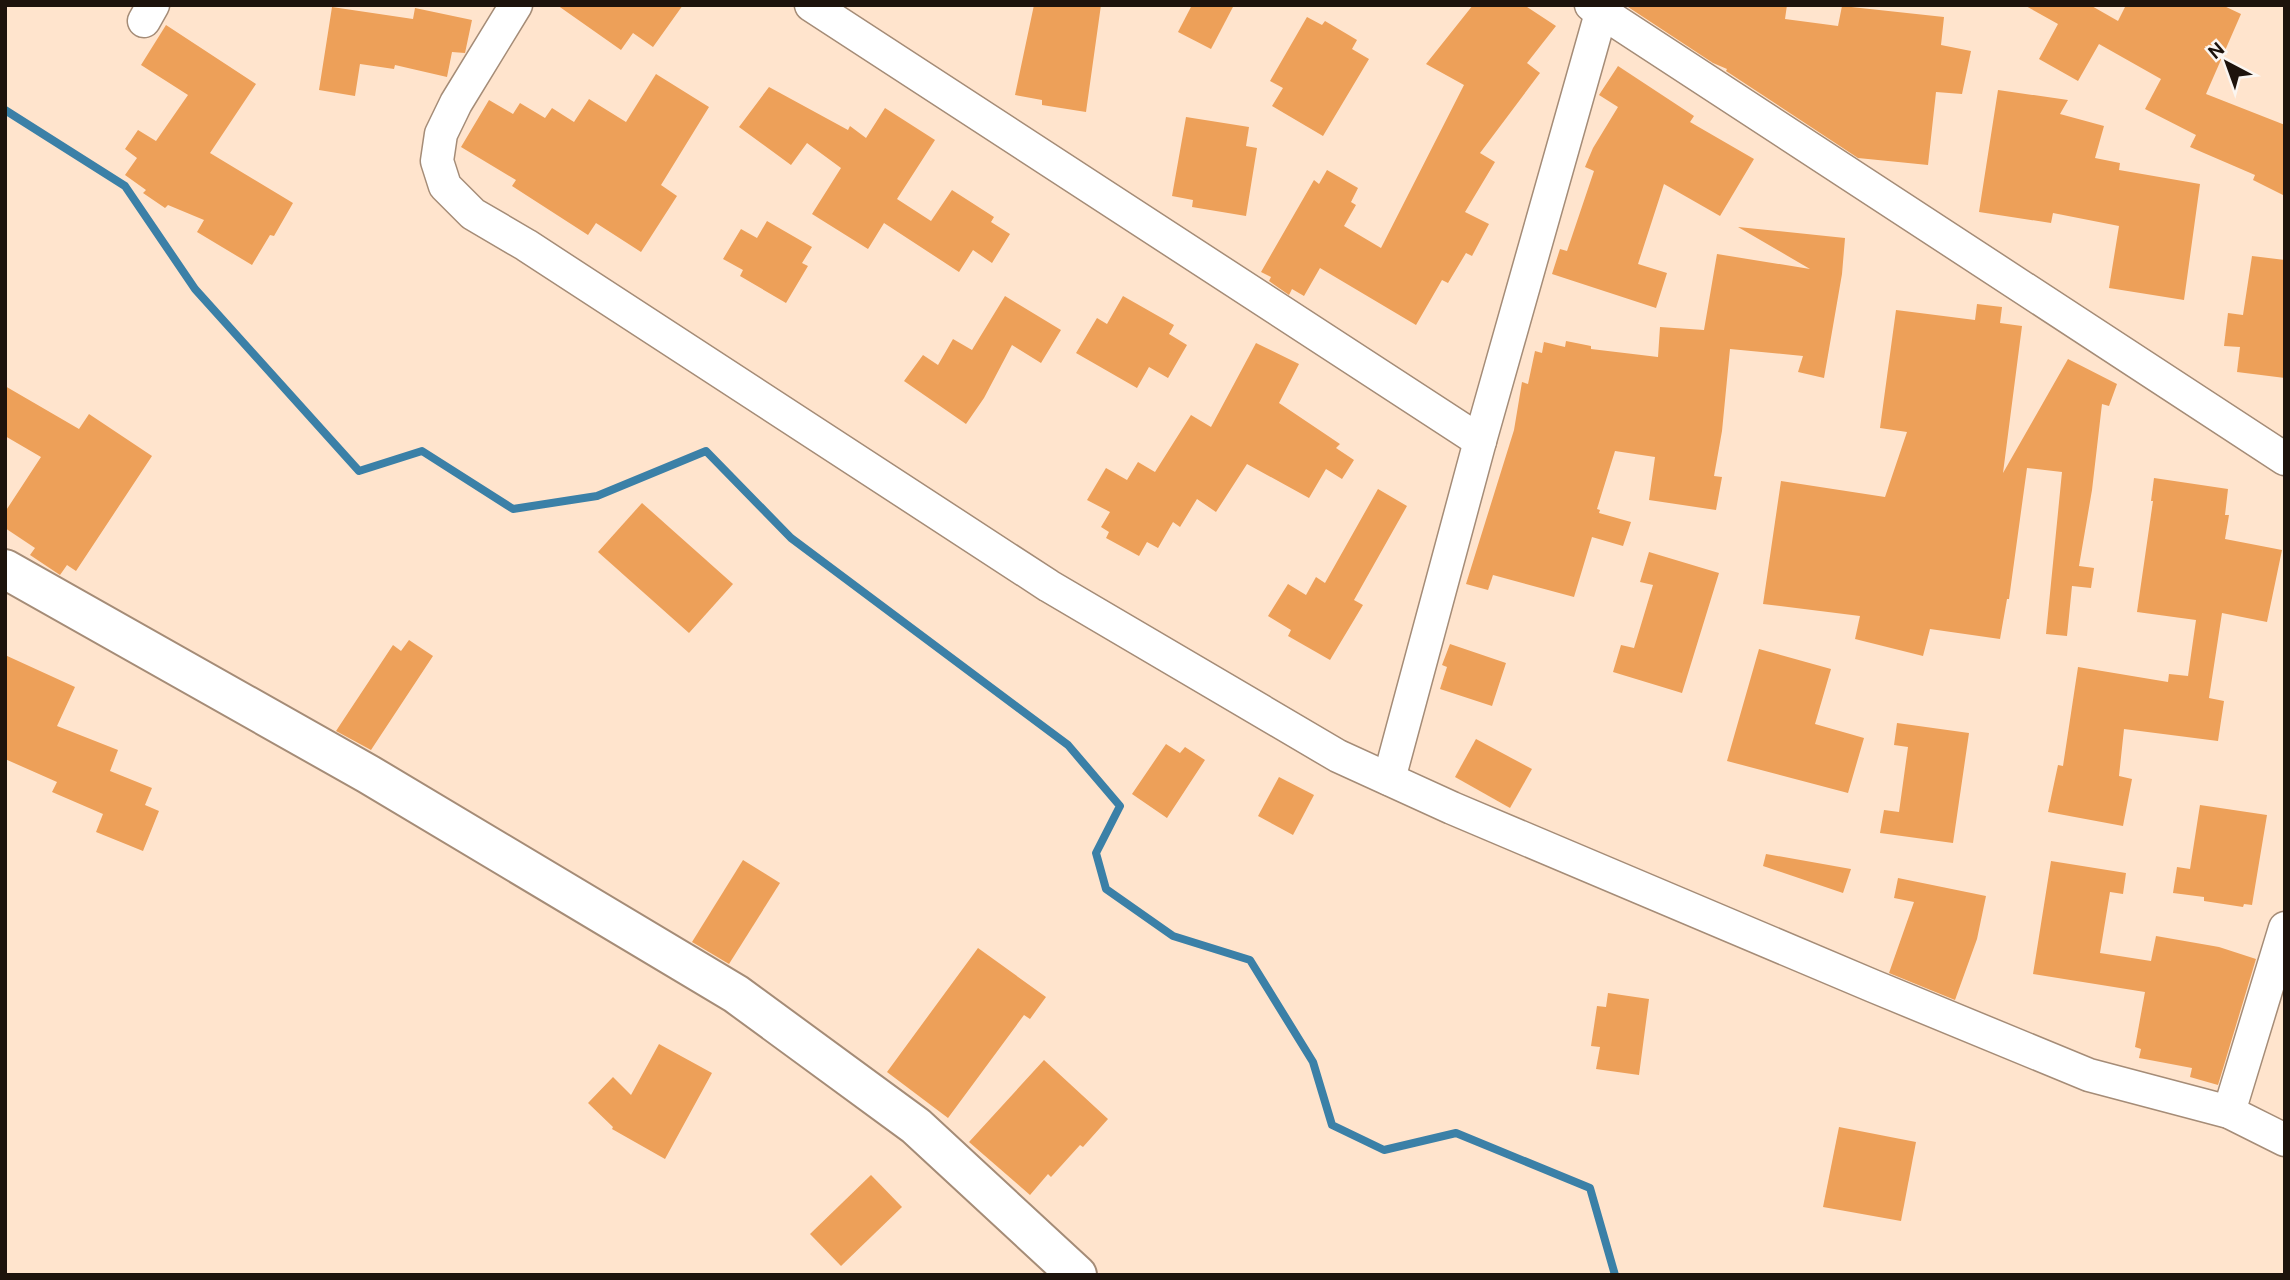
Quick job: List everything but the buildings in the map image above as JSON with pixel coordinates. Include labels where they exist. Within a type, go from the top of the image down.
[{"type":"street","points":[[516,5],[456,103],[441,134],[437,161],[445,186],[473,214],[526,245],[1049,586],[1338,756],[1389,779],[1822,964],[2090,1074],[2229,1112],[2285,1140]]},
{"type":"street","points":[[811,5],[1480,440]]},
{"type":"street","points":[[1389,779],[1596,9],[2285,459]]},
{"type":"street","points":[[5,569],[368,774],[736,994],[916,1126],[1077,1275]]},
{"type":"street","points":[[2229,1112],[2285,928]]},
{"type":"waterway","points":[[5,110],[125,186],[195,289],[359,471],[422,451],[513,509],[597,496],[706,451],[791,538],[1068,745],[1120,806],[1096,853],[1106,889],[1173,936],[1250,960],[1313,1062],[1332,1125],[1384,1150],[1456,1133],[1590,1188],[1615,1275]]}]
